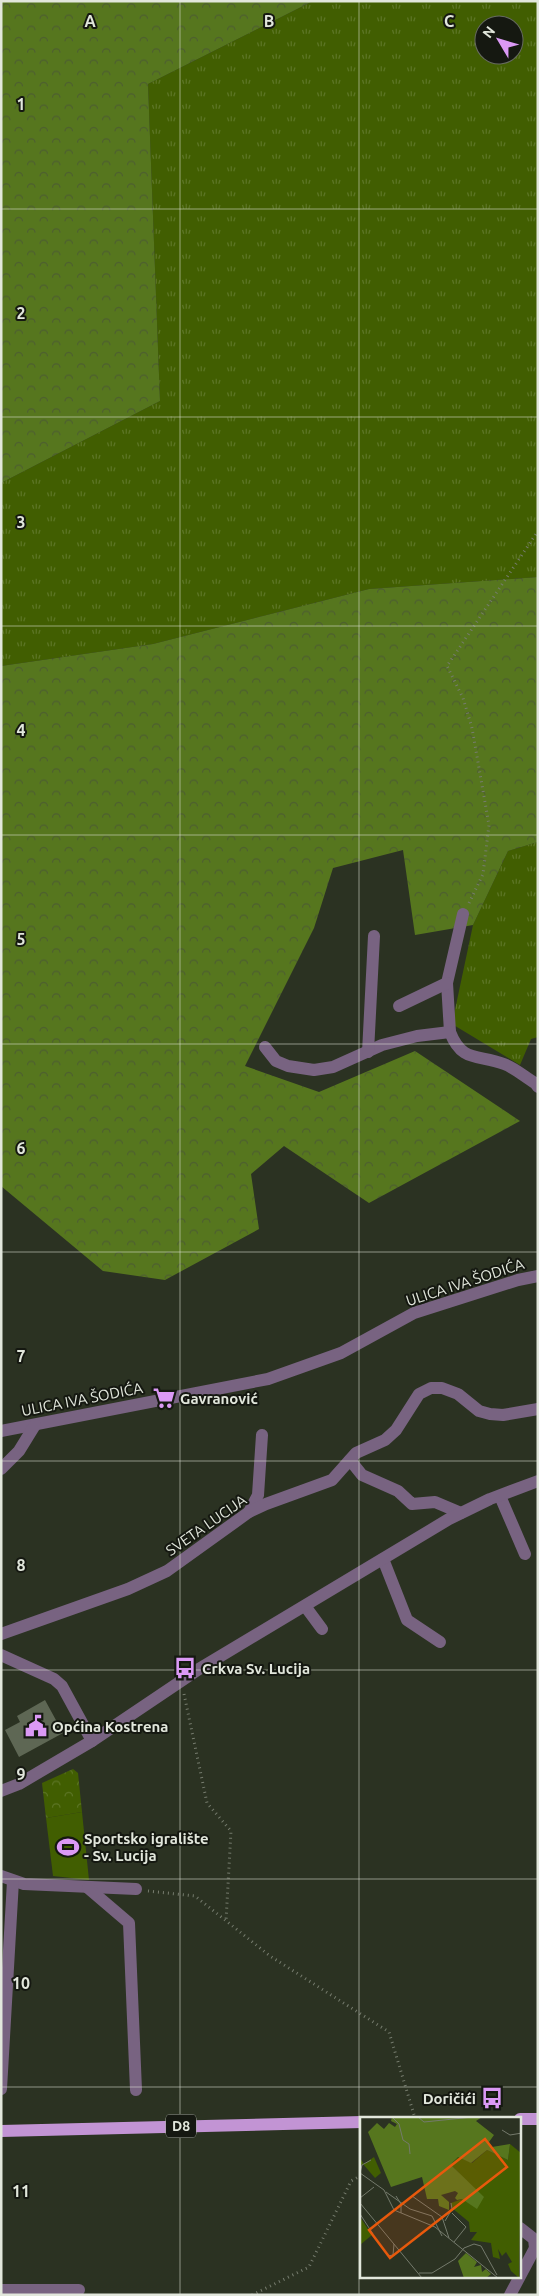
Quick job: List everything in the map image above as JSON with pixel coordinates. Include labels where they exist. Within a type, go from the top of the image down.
[{"type":"main road","points":[[522,2119],[538,2119]]},
{"type":"main road","name":"D8","points":[[1,2130],[360,2122]]},
{"type":"street","points":[[463,914],[447,983],[450,1032],[457,1048],[465,1054],[505,1064],[535,1083],[538,1087]]},
{"type":"street","points":[[368,1052],[374,936]]},
{"type":"street","points":[[398,1006],[447,983]]},
{"type":"street","points":[[265,1047],[276,1062],[314,1070],[334,1067],[382,1045],[417,1036],[450,1032]]},
{"type":"street","name":"ULICA IVA ŠODIĆA","points":[[1,1431],[268,1379],[341,1353],[414,1313],[518,1280],[538,1276]]},
{"type":"street","name":"SVETA LUCIJA","points":[[1,1634],[128,1589],[167,1571],[249,1512],[332,1480],[356,1453],[385,1440],[396,1430],[419,1394],[431,1388],[442,1388],[458,1394],[479,1411],[490,1414],[503,1415],[538,1409]]},
{"type":"street","points":[[1,1469],[19,1451],[36,1425]]},
{"type":"street","points":[[249,1512],[258,1495],[262,1435]]},
{"type":"street","points":[[350,1460],[362,1475],[398,1491],[412,1504],[435,1502],[461,1513]]},
{"type":"street","points":[[1,1791],[19,1784],[92,1741],[199,1669],[461,1513],[538,1481]]},
{"type":"street","points":[[500,1496],[525,1554]]},
{"type":"street","points":[[383,1559],[407,1620],[440,1642]]},
{"type":"street","points":[[305,1606],[322,1629]]},
{"type":"street","points":[[1,1655],[54,1679],[62,1686],[92,1741]]},
{"type":"street","points":[[1,2089],[7,1878],[24,1884],[136,1889]]},
{"type":"street","points":[[88,1888],[129,1923],[136,2090]]},
{"type":"street","points":[[522,2229],[536,2238],[535,2248],[522,2272]]},
{"type":"street","points":[[510,2295],[519,2278]]},
{"type":"street","points":[[1,2290],[79,2290]]},
{"type":"path","points":[[463,914],[483,874],[489,825],[472,728],[463,698],[447,666],[538,531]]},
{"type":"path","points":[[189,1713],[207,1803],[231,1831],[226,1921]]},
{"type":"path","points":[[136,1889],[195,1896],[270,1956],[389,2032],[415,2117]]},
{"type":"path","points":[[252,2295],[309,2267],[350,2181],[360,2176]]},
{"type":"green space","points":[[1,1],[313,1],[148,84],[160,401],[1,483]]},
{"type":"green space","points":[[313,1],[538,1],[538,577],[369,589],[153,644],[1,666],[1,483],[160,401],[148,84]]},
{"type":"green space","points":[[538,577],[538,842],[508,851],[473,925],[415,935],[403,850],[333,868],[314,928],[245,1066],[319,1092],[415,1051],[520,1121],[369,1203],[284,1146],[251,1174],[259,1229],[165,1280],[103,1271],[1,1186],[1,666],[153,644],[369,589]]},
{"type":"green space","points":[[538,842],[538,1037],[531,1039],[520,1065],[452,1024],[473,925],[508,851]]},
{"type":"green space","points":[[73,1769],[78,1773],[82,1812],[46,1818],[42,1783]]},
{"type":"green space","name":"Sportsko igralište - Sv. Lucija","points":[[82,1812],[89,1880],[53,1876],[46,1818]]},
{"type":"building","name":"Općina Kostrena","points":[[45,1700],[63,1733],[19,1757],[5,1730],[20,1722],[17,1716]]},
{"type":"place","name":"Gavranović","points":[[164,1398]]},
{"type":"place","name":"Crkva Sv. Lucija","points":[[185,1668]]},
{"type":"place","name":"Općina Kostrena","points":[[36,1726]]},
{"type":"place","name":"Sportsko igralište - Sv. Lucija","points":[[68,1847]]},
{"type":"place","name":"Doričići","points":[[492,2098]]}]
